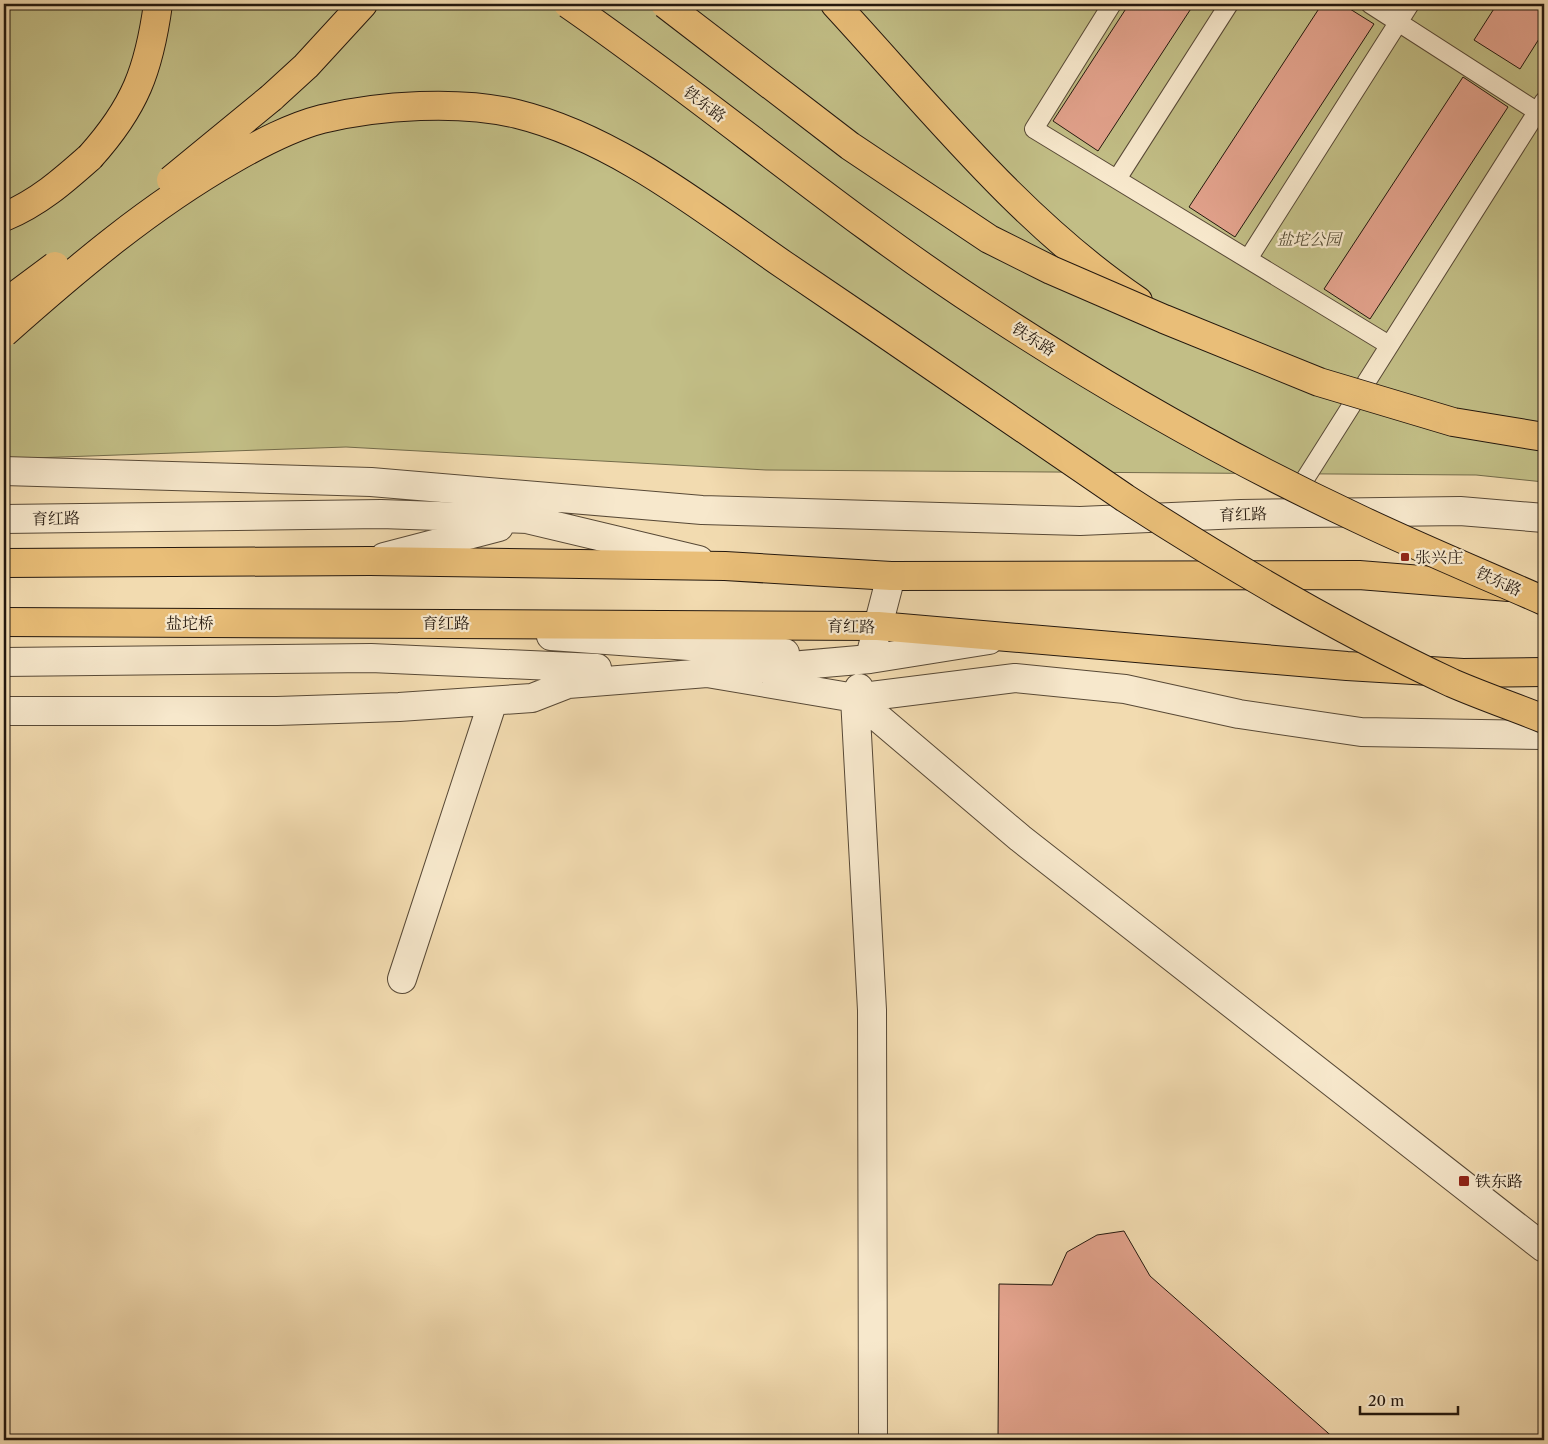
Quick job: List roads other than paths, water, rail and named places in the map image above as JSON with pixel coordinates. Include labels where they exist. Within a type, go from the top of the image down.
[{"type":"highway","points":[[4,217],[21,210],[55,188],[90,157],[114,130],[139,86],[152,46],[158,4]]},
{"type":"highway","points":[[4,332],[187,176],[306,66],[363,4]]},
{"type":"highway","name":"铁东路","points":[[568,4],[631,48],[813,187],[986,310],[1162,417],[1358,519],[1544,601]]},
{"type":"highway","points":[[665,4],[850,146],[990,239],[1051,270],[1164,319],[1319,382],[1453,422],[1544,437]]},
{"type":"highway","points":[[835,4],[1007,191],[1050,232],[1115,286],[1164,319]]},
{"type":"highway","points":[[4,305],[187,176],[271,138],[320,120],[366,111],[415,106],[464,108],[516,114],[556,126],[596,143],[675,190],[1124,498],[1192,542],[1294,601],[1395,654],[1453,683],[1544,719]]},
{"type":"highway","points":[[4,305],[98,242],[187,176]]},
{"type":"highway","points":[[4,332],[98,242]]},
{"type":"highway","points":[[4,563],[370,561]]},
{"type":"highway","name":"育红路","points":[[370,561],[725,566],[891,576],[1360,575],[1544,589]]},
{"type":"highway","name":"盐坨桥","points":[[4,622],[376,623]]},
{"type":"highway","name":"育红路","points":[[376,623],[878,626],[1347,666],[1463,673],[1544,672]]},
{"type":"street","name":"育红路","points":[[4,470],[371,482],[702,510],[1080,521],[1283,513],[1460,511],[1544,518]]},
{"type":"street","name":"育红路","points":[[371,482],[725,566]]},
{"type":"street","name":"育红路","points":[[4,519],[381,514],[528,519],[702,510]]},
{"type":"street","name":"育红路","points":[[370,561],[528,519]]},
{"type":"street","points":[[872,1440],[872,1010],[854,698],[870,659],[891,576]]},
{"type":"street","name":"育红路","points":[[376,623],[870,659],[1015,678],[1125,689],[1239,714],[1361,732],[1544,735]]},
{"type":"street","name":"育红路","points":[[4,711],[277,711],[532,698],[568,684],[870,659],[1010,637]]},
{"type":"street","name":"育红路","points":[[4,662],[371,658],[707,673],[854,698],[1015,678]]},
{"type":"street","points":[[854,698],[1020,838],[1544,1248]]},
{"type":"street","points":[[402,979],[493,700]]},
{"type":"lane","points":[[1112,4],[1034,129],[1389,345]]},
{"type":"lane","points":[[1117,179],[1229,4]]},
{"type":"lane","points":[[1283,513],[1389,345],[1542,110],[1370,4]]},
{"type":"lane","points":[[1248,259],[1410,4]]},
{"type":"place","name":"张兴庄","points":[[1405,557]]},
{"type":"place","name":"铁东路","points":[[1464,1181]]},
{"type":"park label","name":"盐坨公园","points":[[1309,239]]}]
